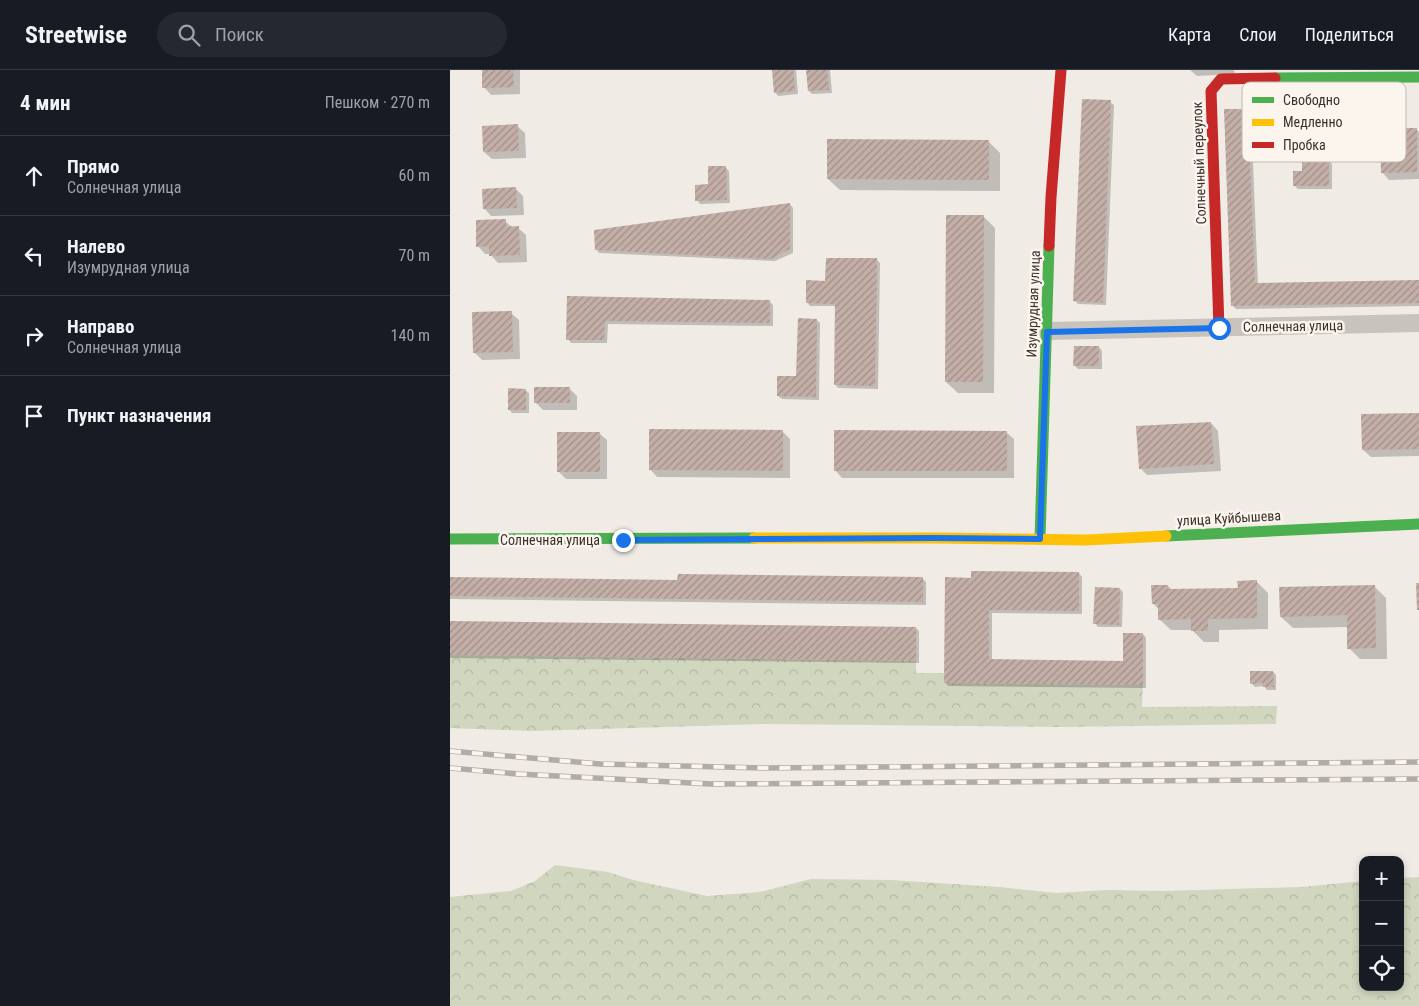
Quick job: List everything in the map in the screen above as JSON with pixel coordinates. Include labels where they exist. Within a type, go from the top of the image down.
[{"type":"street","name":"Изумрудная улица","points":[[1040,539],[1051,197],[1061,70]]},
{"type":"street","name":"Солнечный переулок","points":[[1219,328],[1211,91],[1221,79],[1419,76]]},
{"type":"street","name":"Солнечная улица","points":[[1047,332],[1419,324]]},
{"type":"street","name":"улица Куйбышева","points":[[1040,539],[1086,540],[1419,524]]},
{"type":"street","name":"Солнечная улица","points":[[450,539],[1040,539]]},
{"type":"green space","points":[[450,655],[916,661],[916,673],[944,673],[944,683],[1143,685],[1142,707],[1277,706],[1276,724],[1063,727],[766,724],[532,731],[450,728]]},
{"type":"green space","points":[[555,865],[608,872],[633,880],[707,896],[760,892],[811,879],[891,880],[999,887],[1056,893],[1107,890],[1164,891],[1302,887],[1359,881],[1359,991],[1404,991],[1404,878],[1419,877],[1419,1006],[450,1006],[450,897],[511,891],[535,881]]},
{"type":"building","points":[[482,70],[513,70],[514,87],[482,88]]},
{"type":"building","points":[[772,70],[793,70],[795,91],[774,93]]},
{"type":"building","points":[[806,70],[827,70],[829,90],[808,91]]},
{"type":"building","points":[[1082,99],[1111,100],[1103,303],[1073,301]]},
{"type":"building","points":[[1224,109],[1242,109],[1242,162],[1250,162],[1255,283],[1419,280],[1419,303],[1231,306]]},
{"type":"building","points":[[518,124],[519,151],[483,152],[482,126]]},
{"type":"building","points":[[1406,128],[1417,128],[1417,172],[1381,173],[1381,162],[1406,162]]},
{"type":"building","points":[[827,139],[989,140],[989,180],[827,179]]},
{"type":"building","points":[[1302,162],[1329,162],[1329,186],[1293,186],[1293,171],[1302,171]]},
{"type":"building","points":[[708,166],[726,166],[727,200],[695,201],[695,185],[708,184]]},
{"type":"building","points":[[516,187],[517,208],[483,209],[482,189]]},
{"type":"building","points":[[790,203],[790,249],[771,259],[595,250],[594,230]]},
{"type":"building","points":[[946,215],[984,215],[983,382],[945,382]]},
{"type":"building","points":[[506,219],[506,227],[519,226],[520,255],[489,256],[489,246],[476,247],[476,220]]},
{"type":"building","points":[[826,258],[877,258],[875,386],[834,385],[835,304],[806,303],[806,280],[825,281]]},
{"type":"building","points":[[567,296],[770,300],[770,323],[605,321],[604,340],[566,340]]},
{"type":"building","points":[[512,311],[513,352],[473,353],[472,312]]},
{"type":"building","points":[[798,318],[817,319],[816,397],[777,396],[777,376],[796,376]]},
{"type":"building","points":[[1074,346],[1099,346],[1099,366],[1073,366]]},
{"type":"building","points":[[534,387],[570,387],[570,403],[534,403]]},
{"type":"building","points":[[508,388],[526,389],[526,410],[508,410]]},
{"type":"building","points":[[1419,413],[1419,449],[1362,450],[1361,414]]},
{"type":"building","points":[[1211,422],[1214,464],[1139,469],[1136,426]]},
{"type":"building","points":[[649,429],[783,430],[783,471],[649,470]]},
{"type":"building","points":[[834,430],[1007,431],[1007,471],[834,471]]},
{"type":"building","points":[[557,432],[600,432],[600,472],[557,472]]},
{"type":"building","points":[[971,571],[1079,572],[1079,611],[989,610],[989,659],[1123,661],[1123,633],[1143,633],[1143,685],[944,683],[945,577],[971,578]]},
{"type":"building","points":[[678,574],[923,577],[923,602],[450,596],[450,577],[677,580]]},
{"type":"building","points":[[1257,580],[1257,618],[1208,619],[1208,631],[1191,631],[1191,619],[1158,620],[1158,604],[1152,604],[1151,585],[1168,585],[1168,589],[1238,588],[1237,581]]},
{"type":"building","points":[[1416,583],[1419,583],[1419,610],[1417,610]]},
{"type":"building","points":[[1375,585],[1376,648],[1347,649],[1347,615],[1280,617],[1279,587]]},
{"type":"building","points":[[1095,587],[1120,588],[1119,625],[1093,624]]},
{"type":"building","points":[[450,621],[916,627],[916,661],[450,655]]},
{"type":"building","points":[[1250,671],[1273,671],[1274,687],[1263,687],[1262,683],[1250,684]]},
{"type":"railway","points":[[450,751],[600,764],[766,768],[1419,762]]},
{"type":"railway","points":[[450,768],[518,774],[711,784],[1419,779]]},
{"type":"traffic: fast","points":[[1275,78],[1419,77]]},
{"type":"traffic: fast","points":[[1040,539],[1049,246]]},
{"type":"traffic: fast","points":[[1166,536],[1419,524]]},
{"type":"traffic: fast","points":[[450,539],[754,538]]},
{"type":"traffic: slow","points":[[754,538],[1086,540],[1166,536]]},
{"type":"traffic: jam","points":[[1049,246],[1061,70]]},
{"type":"traffic: jam","points":[[1219,328],[1211,91],[1221,79],[1275,78]]},
{"type":"route","points":[[623,540],[1040,539],[1047,332],[1219,328]]}]
